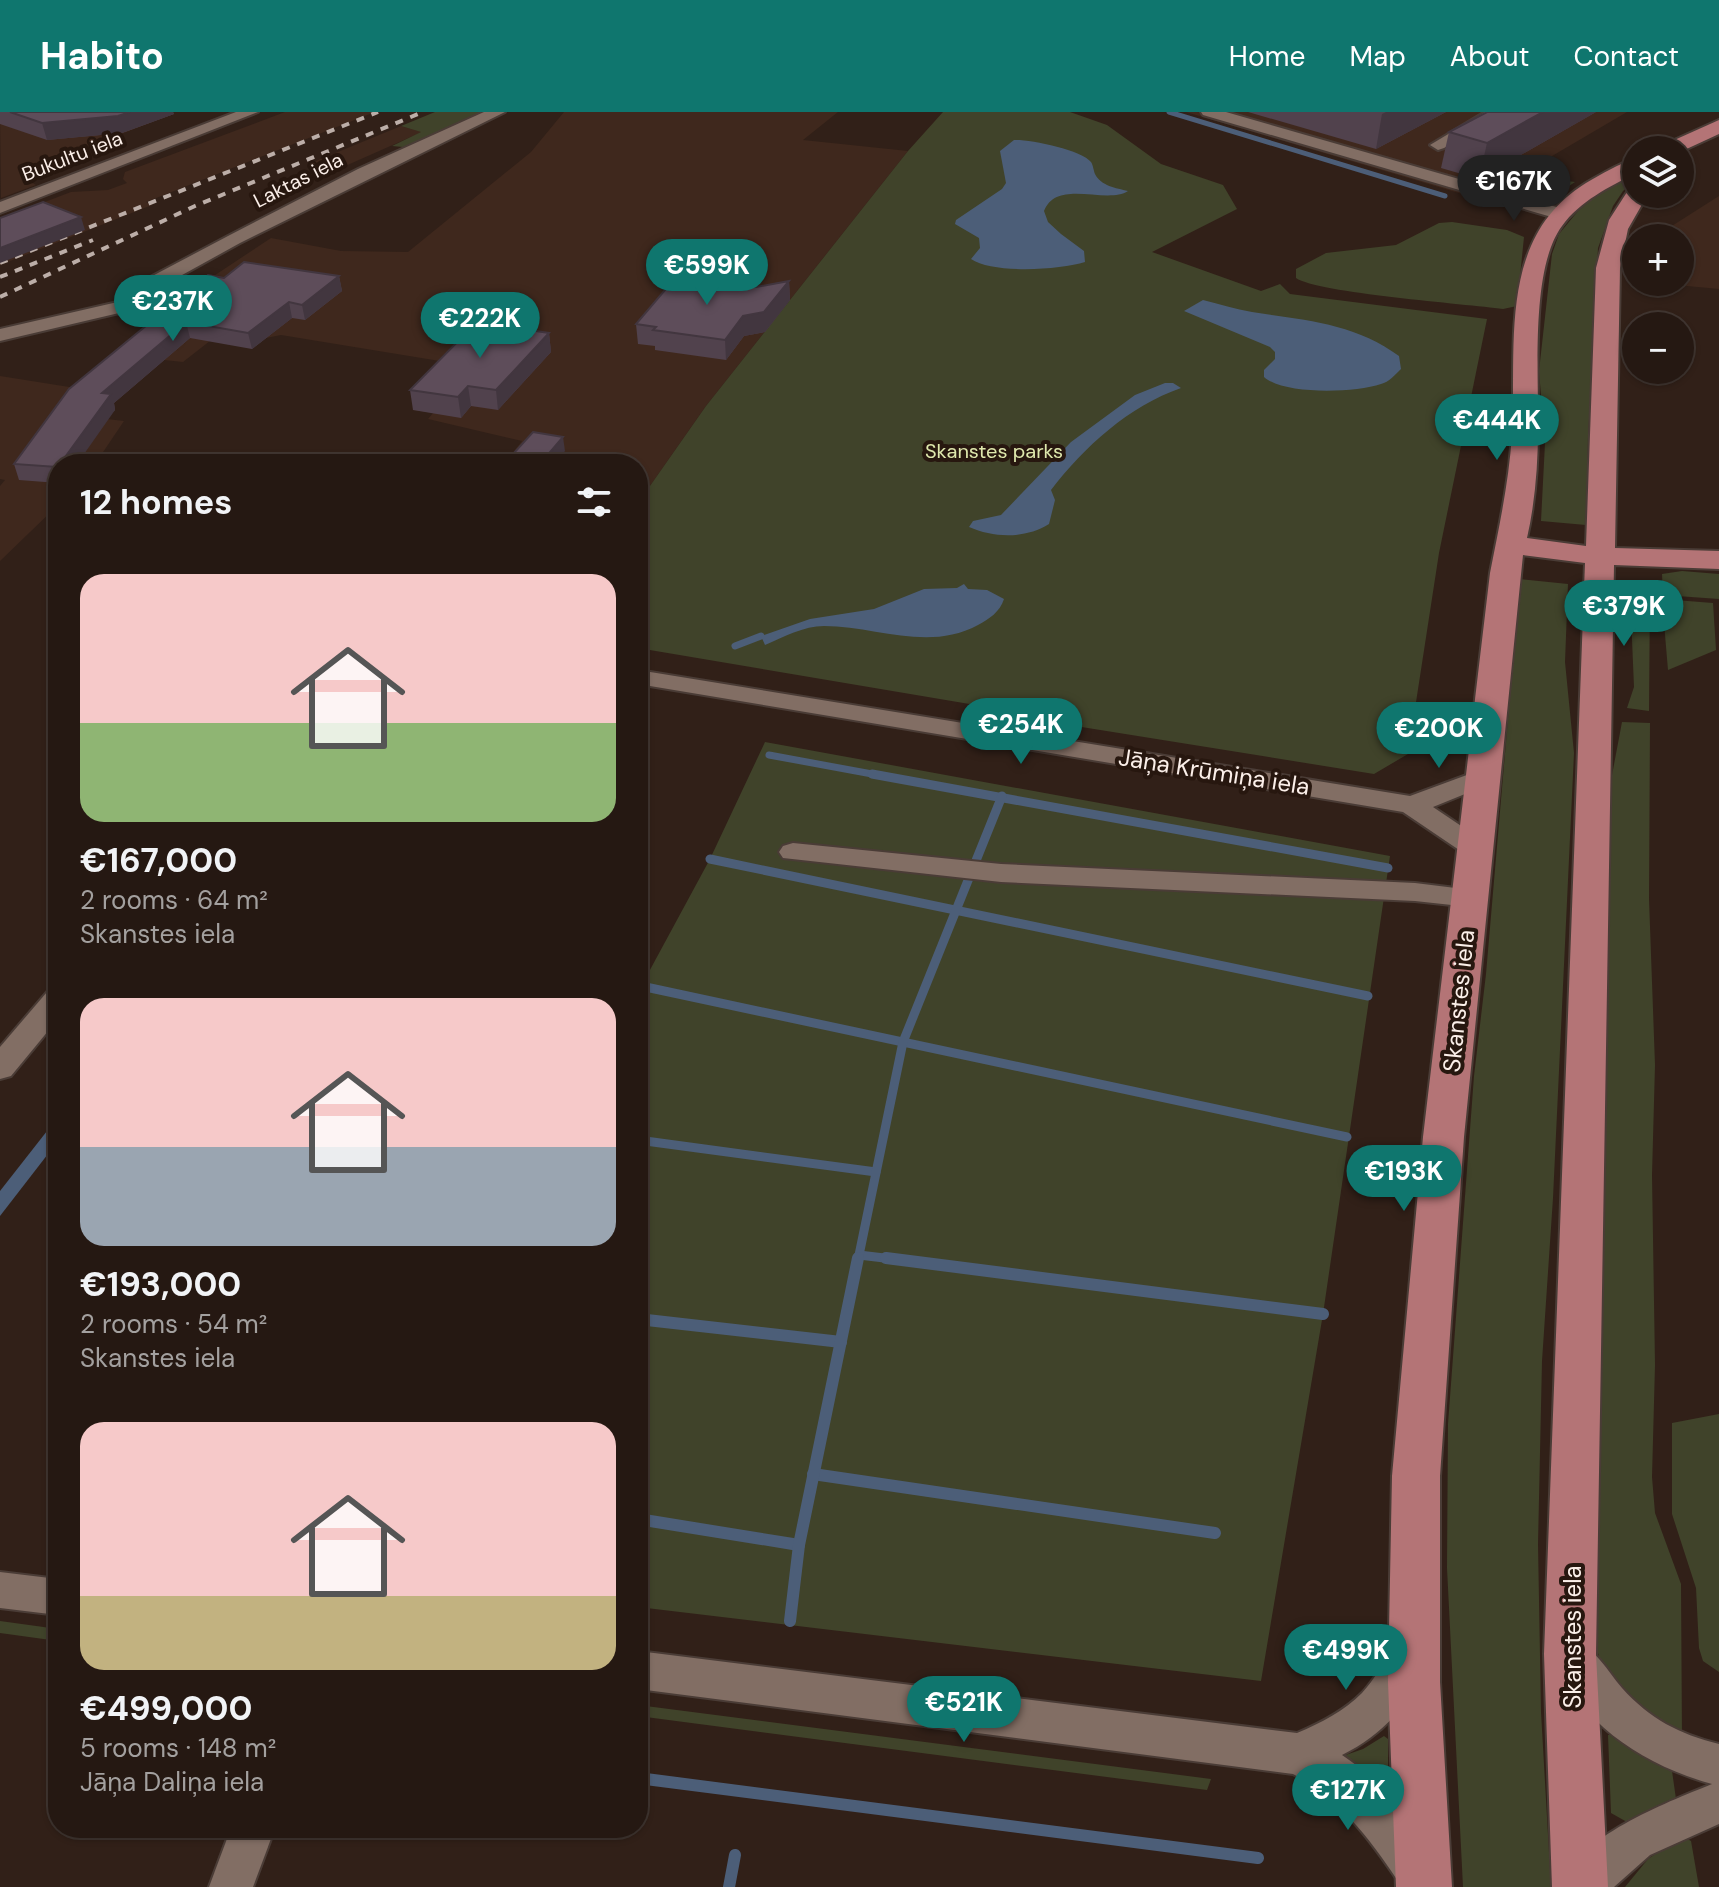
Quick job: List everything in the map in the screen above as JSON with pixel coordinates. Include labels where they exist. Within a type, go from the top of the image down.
[{"type":"main road","points":[[1694,138],[1719,126]]},
{"type":"main road","points":[[1694,156],[1719,144]]},
{"type":"main road","name":"Skanstes iela","points":[[1424,1883],[1414,1652],[1415,1479],[1433,1256],[1475,848],[1510,545],[1516,524],[1521,480],[1535,264],[1545,235],[1561,214],[1593,188],[1622,172]]},
{"type":"main road","name":"Skanstes iela","points":[[1580,1887],[1570,1654],[1608,268],[1616,229],[1627,208]]},
{"type":"main road","points":[[1510,545],[1600,556],[1719,560]]},
{"type":"street","name":"Bukultu iela","points":[[0,208],[250,112]]},
{"type":"street","name":"Laktas iela","points":[[0,335],[129,305],[148,286],[297,204],[402,152],[497,112]]},
{"type":"street","points":[[1209,112],[1561,214]]},
{"type":"street","points":[[1438,145],[1497,112]]},
{"type":"street","points":[[1287,118],[1337,133],[1318,144]]},
{"type":"street","name":"Jāņa Krūmiņa iela","points":[[648,679],[1411,805],[1475,848]]},
{"type":"street","name":"Jāņa Krūmiņa iela","points":[[1411,805],[1444,795],[1483,777]]},
{"type":"street","points":[[793,852],[1001,873],[1415,892],[1470,898]]},
{"type":"street","points":[[0,1068],[48,1011]]},
{"type":"street","points":[[0,1590],[48,1596]]},
{"type":"street","points":[[1298,1754],[1353,1728],[1374,1713],[1390,1695],[1414,1652]]},
{"type":"street","points":[[1570,1654],[1615,1713],[1653,1744],[1688,1758],[1719,1765]]},
{"type":"street","points":[[648,1671],[1298,1754],[1332,1771],[1353,1787],[1390,1831],[1424,1883]]},
{"type":"street","points":[[1580,1887],[1635,1840],[1719,1802]]},
{"type":"street","points":[[231,1887],[249,1838]]},
{"type":"shaded area","points":[[0,112],[174,114],[76,151],[63,152],[56,171],[29,181],[36,185],[1,198]]},
{"type":"shaded area","points":[[285,112],[375,112],[146,202],[152,205],[0,265],[0,219],[71,192],[108,190],[127,183],[123,179],[125,172]]},
{"type":"shaded area","points":[[564,112],[838,112],[803,140],[908,151],[706,406],[648,489],[648,454],[512,454],[522,441],[428,419],[433,413],[413,410],[458,364],[281,335],[266,338],[224,330],[183,362],[164,360],[185,295],[271,238],[341,251],[408,252],[531,152]]},
{"type":"shaded area","points":[[1186,112],[1627,112],[1479,199]]},
{"type":"shaded area","points":[[401,126],[422,132],[334,171],[311,163]]},
{"type":"shaded area","points":[[1719,196],[1719,289],[1694,287],[1694,224],[1675,224]]},
{"type":"shaded area","points":[[0,376],[82,389],[64,414],[124,421],[102,454],[48,454],[48,515],[0,561],[0,486],[5,480],[0,479]]},
{"type":"green space","points":[[435,112],[486,112],[403,147],[392,146],[421,132],[401,126]]},
{"type":"green space","name":"Skanstes parks","points":[[943,112],[1070,112],[1107,125],[1161,164],[1223,185],[1237,209],[1152,252],[1261,291],[1280,284],[1290,294],[1487,319],[1439,553],[1408,754],[1374,774],[1001,714],[1005,710],[648,650],[648,489],[706,406],[908,151]]},
{"type":"green space","points":[[1622,180],[1622,192],[1613,206],[1598,248],[1586,525],[1541,521],[1545,443],[1539,371],[1552,254],[1559,234],[1578,211],[1601,191]]},
{"type":"green space","points":[[1516,182],[1575,182],[1551,198],[1510,185]]},
{"type":"green space","points":[[1439,223],[1507,230],[1524,237],[1517,306],[1503,309],[1394,297],[1332,288],[1296,278],[1296,269],[1326,253],[1396,245]]},
{"type":"green space","points":[[1682,571],[1719,574],[1719,599],[1663,595],[1662,574]]},
{"type":"green space","points":[[1520,579],[1568,584],[1565,662],[1574,753],[1553,1198],[1542,1361],[1538,1544],[1541,1712],[1551,1887],[1463,1887],[1447,1568],[1448,1424],[1474,1076],[1486,974]]},
{"type":"green space","points":[[1639,582],[1650,590],[1649,711],[1627,708],[1634,687],[1630,592]]},
{"type":"green space","points":[[1662,599],[1713,603],[1716,650],[1668,670]]},
{"type":"green space","points":[[1622,722],[1650,723],[1649,899],[1655,1065],[1652,1477],[1655,1513],[1681,1584],[1682,1741],[1664,1734],[1603,1673],[1598,1653],[1595,1456],[1606,807]]},
{"type":"green space","points":[[765,742],[1390,856],[1323,1314],[1261,1681],[648,1608],[648,974],[710,859]]},
{"type":"green space","points":[[1719,1414],[1719,1672],[1703,1661],[1699,1648],[1696,1588],[1672,1514],[1672,1423]]},
{"type":"green space","points":[[0,1621],[48,1628],[48,1640],[0,1633]]},
{"type":"green space","points":[[648,1706],[1211,1779],[1207,1790],[648,1717]]},
{"type":"green space","points":[[1608,1735],[1614,1735],[1648,1760],[1672,1771],[1676,1799],[1627,1822],[1611,1813]]},
{"type":"green space","points":[[1384,1736],[1388,1739],[1388,1795],[1340,1757],[1363,1749]]},
{"type":"green space","points":[[1682,1836],[1691,1841],[1699,1887],[1625,1887],[1648,1859]]},
{"type":"water","points":[[1014,140],[1043,143],[1077,153],[1091,162],[1101,181],[1128,191],[1119,195],[1070,194],[1050,201],[1044,211],[1048,222],[1084,251],[1085,262],[1060,267],[1010,269],[971,259],[980,248],[979,238],[955,224],[956,220],[1002,189],[1006,183],[1000,151]]},
{"type":"water","points":[[1203,300],[1328,325],[1365,336],[1399,356],[1401,369],[1384,383],[1354,389],[1320,391],[1274,383],[1264,377],[1264,370],[1275,359],[1275,352],[1270,347],[1184,311]]},
{"type":"water","points":[[1165,383],[1181,388],[1143,405],[1126,417],[1093,444],[1064,474],[1051,490],[1055,500],[1049,524],[1030,532],[1009,535],[969,527],[973,521],[1001,515],[1071,442],[1135,395]]},
{"type":"water","points":[[964,584],[968,589],[987,590],[1004,599],[990,618],[959,633],[921,637],[816,626],[765,645],[761,636],[810,619],[874,609],[924,589],[957,588]]},
{"type":"water","points":[[48,1130],[48,1154],[0,1216],[0,1191]]},
{"type":"building","points":[[10,112],[130,112],[118,116],[42,123]]},
{"type":"building","points":[[1487,112],[1543,112],[1487,143],[1449,132]]},
{"type":"building","points":[[43,202],[81,217],[0,248],[0,218]]},
{"type":"building","points":[[244,262],[339,276],[302,305],[289,302],[248,333],[186,322],[102,393],[111,394],[67,454],[48,454],[48,466],[14,464],[69,389],[208,275],[224,278]]},
{"type":"building","points":[[676,277],[756,287],[789,281],[764,312],[743,316],[725,340],[653,330],[656,327],[636,324]]},
{"type":"building","points":[[477,322],[549,333],[496,390],[468,386],[458,397],[410,390]]},
{"type":"building","points":[[533,432],[563,437],[549,454],[513,454]]},
{"type":"waterway","points":[[1169,112],[1445,196]]},
{"type":"waterway","points":[[735,646],[761,636]]},
{"type":"waterway","points":[[769,755],[883,776]]},
{"type":"waterway","points":[[872,774],[1001,798]]},
{"type":"waterway","points":[[956,910],[1001,798]]},
{"type":"waterway","points":[[1001,798],[1388,868]]},
{"type":"waterway","points":[[710,859],[956,910]]},
{"type":"waterway","points":[[903,1042],[956,910]]},
{"type":"waterway","points":[[956,910],[1368,996]]},
{"type":"waterway","points":[[648,987],[903,1042]]},
{"type":"waterway","points":[[859,1255],[903,1042]]},
{"type":"waterway","points":[[903,1042],[1347,1137]]},
{"type":"waterway","points":[[648,1141],[876,1172]]},
{"type":"waterway","points":[[858,1260],[859,1255]]},
{"type":"waterway","points":[[859,1255],[901,1260]]},
{"type":"waterway","points":[[841,1342],[858,1258]]},
{"type":"waterway","points":[[886,1258],[1323,1314]]},
{"type":"waterway","points":[[648,1320],[841,1342]]},
{"type":"waterway","points":[[814,1474],[841,1342]]},
{"type":"waterway","points":[[799,1545],[814,1474]]},
{"type":"waterway","points":[[814,1474],[1215,1533]]},
{"type":"waterway","points":[[648,1521],[799,1545]]},
{"type":"waterway","points":[[790,1621],[799,1545]]},
{"type":"waterway","points":[[648,1779],[1258,1858]]},
{"type":"waterway","points":[[729,1887],[735,1855]]},
{"type":"railway","points":[[0,263],[378,112]]},
{"type":"railway","points":[[0,297],[195,206],[423,112]]},
{"type":"railway","points":[[0,277],[93,240]]}]
